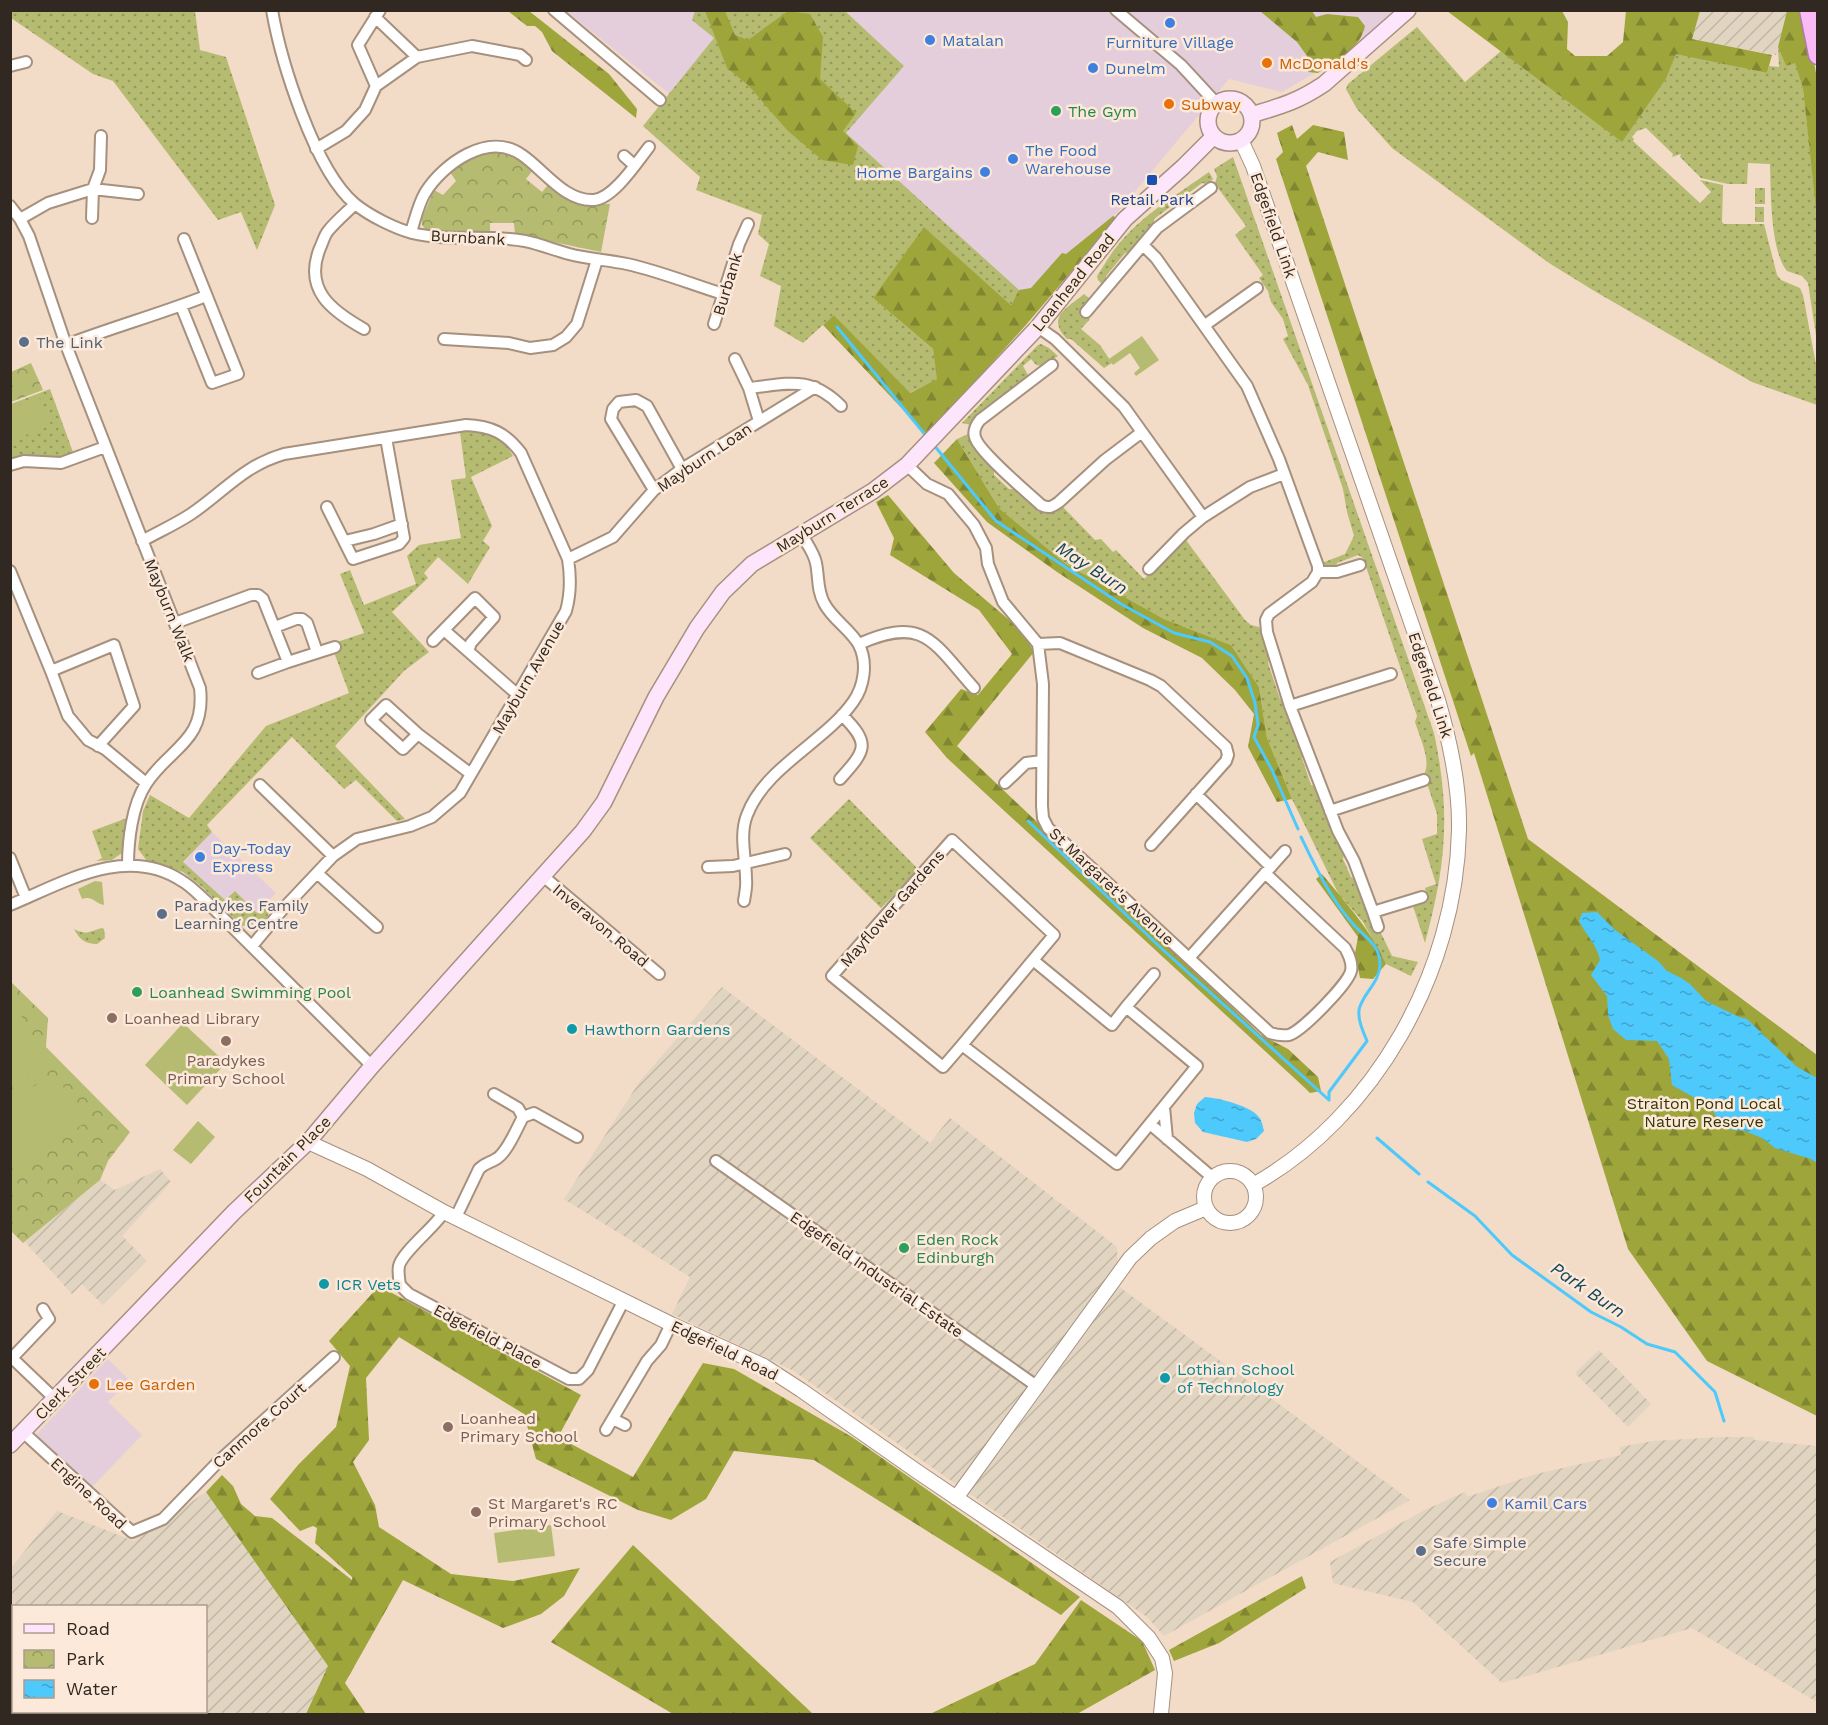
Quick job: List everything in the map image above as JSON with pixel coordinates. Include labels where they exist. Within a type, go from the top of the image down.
[{"type":"highway","points":[[1809,10],[1818,56]]},
{"type":"main road","points":[[1251,115],[1292,104],[1309,95],[1408,10]]},
{"type":"main road","points":[[1230,99],[1237,100],[1248,108],[1251,115],[1250,129],[1241,140],[1227,143],[1210,131],[1208,119],[1216,104],[1230,99]]},
{"type":"main road","name":"Loanhead Road","points":[[922,449],[1038,327],[1125,219],[1183,167],[1214,135]]},
{"type":"main road","name":"Mayburn Terrace","points":[[543,876],[584,831],[604,802],[656,697],[697,628],[723,592],[739,576],[768,554],[873,491],[907,465],[922,449]]},
{"type":"main road","name":"Fountain Place","points":[[129,1321],[234,1212],[308,1142],[372,1066],[543,876]]},
{"type":"main road","name":"Clerk Street","points":[[10,1445],[129,1321]]},
{"type":"street","name":"Burnbank","points":[[272,10],[276,32],[305,123],[316,149],[333,178],[355,204],[385,222],[411,232],[450,239],[525,241],[597,260],[627,264],[723,294]]},
{"type":"street","points":[[554,10],[660,100]]},
{"type":"street","points":[[1116,10],[1181,65],[1216,104]]},
{"type":"street","points":[[376,86],[358,45],[378,14],[417,57]]},
{"type":"street","points":[[316,149],[346,131],[365,110],[376,86],[417,57],[472,46],[524,54]]},
{"type":"street","points":[[10,66],[26,62]]},
{"type":"street","points":[[93,218],[93,189],[100,170],[101,136]]},
{"type":"street","name":"Edgefield Link","points":[[1241,140],[1253,166],[1438,700],[1454,767],[1459,829],[1453,891],[1441,936],[1420,994],[1401,1036],[1385,1062],[1337,1120],[1296,1158],[1253,1185]]},
{"type":"street","points":[[411,232],[424,195],[438,177],[457,161],[479,149],[498,147],[520,153],[571,196],[595,200],[611,193],[650,147]]},
{"type":"street","points":[[624,156],[634,165]]},
{"type":"street","points":[[1086,312],[1157,228],[1211,188]]},
{"type":"street","points":[[20,219],[48,203],[93,189],[138,194]]},
{"type":"street","points":[[355,204],[327,232],[316,257],[317,285],[322,297],[339,321],[364,329]]},
{"type":"street","name":"Mayburn Walk","points":[[10,206],[29,236],[66,345],[200,688],[202,703],[199,720],[193,733],[146,783],[136,804],[128,866]]},
{"type":"street","name":"Burbank","points":[[714,324],[748,224]]},
{"type":"street","points":[[181,306],[212,383],[238,374],[184,239]]},
{"type":"street","name":"Burbank","points":[[740,244],[751,246]]},
{"type":"street","points":[[1143,245],[1156,258],[1205,325],[1246,386],[1269,435],[1318,566],[1318,572],[1312,582],[1269,614],[1266,620],[1267,632],[1290,706],[1330,811],[1367,892],[1378,927]]},
{"type":"street","points":[[444,339],[459,344],[509,343],[530,348],[553,345],[566,337],[577,324],[597,260]]},
{"type":"street","points":[[1205,325],[1257,288]]},
{"type":"street","points":[[66,345],[206,296]]},
{"type":"street","points":[[1038,327],[1055,339],[1116,397],[1203,517]]},
{"type":"street","name":"Mayburn Loan","points":[[735,359],[749,388],[759,421]]},
{"type":"street","points":[[1052,365],[1033,373],[980,420],[976,424],[974,436],[976,442],[990,457],[1041,505],[1047,508],[1052,507],[1105,459],[1142,432]]},
{"type":"street","points":[[749,388],[804,383],[829,394],[841,406]]},
{"type":"street","name":"Mayburn Loan","points":[[568,560],[613,537],[654,490],[682,469],[815,387]]},
{"type":"street","points":[[654,490],[611,419],[613,409],[619,402],[636,400],[647,406],[682,469]]},
{"type":"street","name":"Mayburn Avenue","points":[[142,540],[190,515],[245,471],[263,460],[284,454],[466,425],[482,425],[498,431],[512,441],[521,453],[568,560],[571,593],[566,611],[460,793],[432,818],[415,825],[357,839],[333,856],[252,946]]},
{"type":"street","points":[[327,507],[353,559],[399,543],[404,538],[386,438]]},
{"type":"street","points":[[10,465],[24,461],[61,463],[105,447]]},
{"type":"street","points":[[907,465],[927,484],[948,494],[974,525],[986,548],[993,579],[1003,602],[1038,644],[1060,643],[1161,686],[1226,747],[1228,754],[1226,761],[1151,844]]},
{"type":"street","points":[[1149,569],[1184,532],[1203,517],[1250,487],[1284,474]]},
{"type":"street","points":[[345,541],[402,524]]},
{"type":"street","points":[[744,901],[746,879],[743,832],[746,817],[754,801],[773,778],[842,715],[854,702],[862,686],[863,657],[859,645],[825,606],[818,590],[814,557],[802,535]]},
{"type":"street","points":[[1318,572],[1337,572],[1360,565]]},
{"type":"street","points":[[10,572],[68,717],[88,740],[146,783]]},
{"type":"street","points":[[175,623],[251,595],[258,595],[263,599],[288,663]]},
{"type":"street","points":[[433,640],[475,598],[494,617],[471,643],[468,651]]},
{"type":"street","points":[[275,627],[302,619],[307,623],[316,652]]},
{"type":"street","points":[[444,630],[518,695]]},
{"type":"street","points":[[859,645],[896,631],[911,632],[924,637],[938,648],[967,684]]},
{"type":"street","name":"St Margaret's Avenue","points":[[1038,644],[1043,684],[1042,806],[1043,818],[1048,828],[1270,1033],[1290,1035],[1345,983],[1352,970],[1350,958],[1345,948],[1196,794]]},
{"type":"street","points":[[51,670],[114,645],[134,706],[98,746]]},
{"type":"street","points":[[258,673],[334,647]]},
{"type":"street","points":[[1290,706],[1391,674]]},
{"type":"street","points":[[840,779],[857,760],[862,741],[857,730],[842,715]]},
{"type":"street","points":[[418,734],[471,774]]},
{"type":"street","points":[[1005,783],[1026,763],[1042,761]]},
{"type":"street","points":[[1330,811],[1424,780]]},
{"type":"street","points":[[260,785],[333,856]]},
{"type":"street","name":"Mayflower Gardens","points":[[962,1045],[944,1068],[832,976],[952,840],[1054,934],[1033,960]]},
{"type":"street","name":"St Margaret's Avenue","points":[[1190,958],[1284,852]]},
{"type":"street","points":[[708,867],[745,864],[784,854]]},
{"type":"street","points":[[10,858],[26,898]]},
{"type":"street","points":[[10,905],[106,867],[128,866],[154,869],[182,880],[252,946],[372,1066]]},
{"type":"street","points":[[317,873],[377,927]]},
{"type":"street","name":"Inveravon Road","points":[[543,876],[659,974]]},
{"type":"street","points":[[1373,912],[1422,897]]},
{"type":"street","points":[[1126,1007],[1197,1066],[1117,1164],[962,1045],[1033,960],[1112,1025],[1126,1007],[1154,974]]},
{"type":"street","points":[[494,1094],[518,1108],[523,1117]]},
{"type":"street","points":[[1164,1107],[1167,1139]]},
{"type":"street","points":[[450,1215],[479,1169],[503,1153],[523,1117],[534,1113],[577,1137]]},
{"type":"street","points":[[1150,1124],[1213,1178]]},
{"type":"street","name":"Edgefield Road","points":[[308,1142],[367,1169],[450,1215],[670,1324],[764,1366],[960,1492],[1118,1607],[1149,1638],[1162,1658],[1165,1673],[1161,1714]]},
{"type":"street","name":"Edgefield Industrial Estate","points":[[716,1161],[1038,1387]]},
{"type":"street","points":[[1232,1172],[1245,1176],[1253,1185],[1256,1201],[1253,1209],[1242,1221],[1225,1223],[1211,1215],[1206,1208],[1205,1192],[1213,1178],[1219,1174],[1232,1172]]},
{"type":"street","points":[[960,1492],[1130,1258],[1151,1238],[1175,1221],[1206,1208]]},
{"type":"street","name":"Edgefield Place","points":[[450,1215],[440,1220],[399,1265],[400,1285],[409,1294],[569,1379],[579,1380],[588,1370],[624,1300]]},
{"type":"street","points":[[43,1309],[49,1319],[11,1357],[55,1399]]},
{"type":"street","points":[[606,1430],[647,1360],[661,1346],[670,1324]]},
{"type":"street","name":"Canmore Court","points":[[186,1493],[334,1357]]},
{"type":"street","points":[[613,1419],[625,1425]]},
{"type":"street","name":"Engine Road","points":[[23,1432],[132,1532],[163,1519],[186,1493]]},
{"type":"shaded area","points":[[566,11],[1401,11],[1348,54],[1282,92],[1229,79],[1035,311],[672,96]]},
{"type":"shaded area","points":[[1700,11],[1787,11],[1776,55],[1691,39]]},
{"type":"shaded area","points":[[212,832],[276,893],[257,913],[235,891],[225,900],[183,863]]},
{"type":"shaded area","points":[[722,987],[930,1143],[950,1118],[1117,1247],[1118,1286],[1410,1500],[1164,1636],[1147,1617],[792,1370],[672,1314],[690,1277],[564,1199],[640,1081]]},
{"type":"shaded area","points":[[160,1169],[171,1182],[122,1236],[147,1261],[103,1305],[82,1284],[72,1294],[25,1242],[100,1180],[115,1190]]},
{"type":"shaded area","points":[[1599,1350],[1651,1404],[1628,1427],[1575,1373]]},
{"type":"shaded area","points":[[108,1359],[129,1380],[108,1402],[142,1435],[92,1487],[36,1435]]},
{"type":"shaded area","points":[[1754,1437],[1754,1440],[1817,1446],[1817,1702],[1692,1628],[1502,1683],[1413,1602],[1333,1583],[1330,1562],[1425,1510],[1465,1492],[1467,1497],[1536,1474],[1621,1455],[1620,1447],[1653,1441]]},
{"type":"shaded area","points":[[206,1492],[328,1666],[306,1714],[40,1713],[207,1713],[207,1605],[12,1605],[11,1691],[11,1568],[57,1511],[134,1541]]},
{"type":"green space","points":[[11,10],[195,11],[200,50],[226,57],[275,205],[257,250],[241,212],[218,220],[113,81],[93,74],[11,18]]},
{"type":"green space","points":[[508,11],[529,11],[609,74],[637,109],[636,118],[552,51],[542,32],[535,26],[527,26]]},
{"type":"green space","points":[[695,11],[845,11],[904,66],[846,133],[1019,290],[1011,305],[925,228],[873,298],[933,349],[938,379],[909,393],[834,315],[803,343],[774,326],[781,286],[760,276],[769,244],[758,234],[762,215],[696,190],[700,177],[643,126],[714,38],[692,20]]},
{"type":"green space","points":[[705,11],[725,11],[735,35],[748,40],[788,11],[810,14],[823,37],[820,79],[856,113],[843,131],[858,146],[853,165],[822,160],[787,130],[748,85],[727,68]]},
{"type":"green space","points":[[1260,11],[1312,11],[1316,17],[1327,14],[1358,17],[1365,26],[1358,41],[1340,59],[1318,73],[1308,72],[1307,56],[1297,42]]},
{"type":"green space","points":[[1447,11],[1562,11],[1568,22],[1567,49],[1575,56],[1607,56],[1623,42],[1626,11],[1700,11],[1692,39],[1772,55],[1767,73],[1676,54],[1666,79],[1622,142]]},
{"type":"green space","points":[[1787,11],[1805,11],[1817,79],[1817,217],[1803,89],[1795,63],[1786,66],[1778,47]]},
{"type":"green space","points":[[1417,27],[1465,82],[1501,51],[1622,141],[1666,79],[1676,53],[1767,73],[1769,66],[1779,67],[1778,47],[1786,66],[1795,62],[1803,89],[1818,217],[1817,342],[1808,283],[1802,276],[1787,271],[1777,249],[1772,220],[1770,164],[1748,163],[1747,184],[1728,184],[1701,178],[1680,157],[1681,154],[1672,157],[1673,154],[1646,128],[1637,131],[1632,137],[1633,141],[1700,203],[1711,192],[1700,180],[1723,185],[1722,222],[1724,224],[1764,224],[1777,275],[1781,280],[1800,288],[1803,295],[1817,370],[1817,405],[1752,382],[1596,292],[1549,263],[1392,148],[1357,109],[1346,89],[1348,84]]},
{"type":"green space","name":"Straiton Pond Local Nature Reserve","points":[[1292,125],[1297,139],[1313,125],[1344,132],[1348,160],[1318,152],[1306,166],[1528,839],[1817,1055],[1817,1416],[1707,1361],[1628,1249],[1474,753],[1471,756],[1276,159],[1283,152],[1277,133]]},
{"type":"green space","points":[[496,152],[518,158],[533,170],[526,179],[542,192],[548,185],[575,203],[610,204],[601,252],[515,234],[514,223],[490,223],[490,233],[448,233],[426,230],[422,225],[422,218],[434,190],[443,195],[456,181],[450,172],[475,156]]},
{"type":"green space","points":[[1233,157],[1434,733],[1443,789],[1444,839],[1438,889],[1425,943],[1413,906],[1428,901],[1425,888],[1436,884],[1422,839],[1437,834],[1437,814],[1424,774],[1427,762],[1415,722],[1417,716],[1363,558],[1358,555],[1337,563],[1336,567],[1322,563],[1345,554],[1354,536],[1343,489],[1308,385],[1283,339],[1288,336],[1283,319],[1259,278],[1263,275],[1235,235],[1246,226],[1215,184],[1217,176],[1214,169]]},
{"type":"green space","points":[[1209,172],[1213,179],[1207,184],[1202,183],[1154,219],[1154,224],[1106,276],[1103,285],[1097,276],[1112,252],[1128,234],[1161,206]]},
{"type":"green space","points":[[1755,188],[1765,188],[1765,204],[1755,204]]},
{"type":"green space","points":[[1755,207],[1764,207],[1764,222],[1755,222]]},
{"type":"green space","points":[[1113,216],[1117,218],[1025,326],[927,435],[823,325],[834,315],[910,393],[937,379],[933,349],[873,298],[924,227],[1011,305],[1019,290],[1031,288],[1062,253],[1066,254]]},
{"type":"green space","points":[[1084,294],[1090,299],[1080,311],[1090,319],[1081,329],[1100,345],[1112,363],[1104,368],[1071,339],[1067,339],[1058,325],[1058,319],[1065,309]]},
{"type":"green space","points":[[1142,336],[1159,360],[1136,376],[1134,373],[1140,368],[1130,353],[1113,365],[1109,359]]},
{"type":"green space","points":[[1041,344],[1058,356],[1042,366],[1036,365],[1031,359],[1023,366],[1028,375],[1026,379],[975,419],[971,425],[962,423],[1038,345]]},
{"type":"green space","points":[[31,363],[43,390],[11,402],[11,372]]},
{"type":"green space","points":[[50,389],[74,455],[61,459],[11,461],[11,404]]},
{"type":"green space","points":[[39,397],[51,425],[11,441],[11,408]]},
{"type":"green space","points":[[472,431],[496,437],[513,456],[471,477],[492,526],[483,541],[490,547],[468,584],[438,557],[424,573],[428,578],[392,612],[429,652],[404,671],[335,746],[405,819],[397,821],[356,780],[344,789],[292,737],[207,825],[212,832],[183,862],[225,900],[235,891],[257,913],[265,905],[269,911],[266,919],[259,923],[242,926],[183,872],[147,861],[138,849],[143,811],[150,795],[189,818],[266,726],[349,693],[331,644],[364,633],[340,574],[350,570],[364,605],[416,584],[407,556],[419,545],[461,538],[451,480],[466,478],[460,432]]},
{"type":"green space","points":[[968,434],[973,448],[994,468],[994,475],[1009,489],[1016,489],[1039,512],[1052,513],[1063,507],[1095,540],[1101,539],[1113,552],[1116,550],[1144,579],[1150,573],[1152,575],[1186,540],[1245,620],[1259,627],[1270,658],[1268,663],[1280,699],[1284,701],[1303,751],[1302,758],[1311,785],[1316,786],[1328,821],[1344,853],[1343,859],[1364,897],[1373,929],[1381,933],[1392,956],[1418,962],[1411,976],[1386,964],[1363,922],[1338,893],[1292,799],[1267,738],[1259,687],[1231,645],[1164,619],[1066,564],[999,508],[957,439]]},
{"type":"green space","points":[[957,439],[999,508],[1066,564],[1164,619],[1231,645],[1259,687],[1267,738],[1292,799],[1277,802],[1248,747],[1254,714],[1235,690],[1202,658],[1143,628],[1057,572],[987,522],[934,463]]},
{"type":"green space","points":[[888,495],[954,573],[1022,631],[1034,652],[957,746],[1261,1035],[1288,1049],[1318,1077],[1321,1091],[1310,1093],[947,758],[925,732],[961,689],[978,695],[1012,654],[979,610],[890,555],[894,538],[876,502]]},
{"type":"green space","points":[[849,799],[919,870],[881,908],[810,838]]},
{"type":"green space","points":[[127,818],[122,853],[112,860],[96,861],[102,858],[92,831]]},
{"type":"green space","points":[[1322,874],[1349,906],[1380,951],[1386,964],[1373,979],[1360,978],[1355,953],[1358,937],[1316,879]]},
{"type":"green space","points":[[95,881],[102,882],[104,905],[91,899],[82,899],[78,889]]},
{"type":"green space","points":[[102,928],[105,938],[97,944],[83,940],[74,929],[85,933]]},
{"type":"green space","points":[[10,981],[48,1018],[46,1047],[130,1132],[108,1161],[100,1180],[23,1243],[10,1230]]},
{"type":"green space","points":[[11,999],[49,1062],[10,1085]]},
{"type":"green space","points":[[183,1023],[226,1063],[187,1105],[145,1065]]},
{"type":"green space","points":[[55,1073],[85,1123],[12,1167],[10,1163],[11,1100]]},
{"type":"green space","points":[[198,1121],[215,1137],[191,1164],[173,1150]]},
{"type":"green space","points":[[379,1286],[581,1395],[558,1437],[633,1477],[703,1363],[734,1369],[852,1437],[1080,1597],[1061,1615],[814,1460],[734,1451],[706,1499],[671,1520],[638,1510],[536,1459],[524,1414],[399,1337],[366,1378],[369,1440],[353,1462],[375,1505],[379,1527],[451,1574],[513,1581],[580,1568],[564,1596],[541,1614],[503,1628],[403,1580],[345,1683],[366,1714],[306,1714],[328,1666],[206,1492],[222,1475],[233,1486],[241,1504],[255,1516],[272,1518],[352,1580],[352,1577],[315,1543],[317,1528],[313,1526],[300,1531],[270,1499],[298,1465],[336,1427],[350,1366],[329,1341]]},
{"type":"green space","points":[[551,1525],[555,1556],[498,1563],[494,1533]]},
{"type":"green space","points":[[633,1545],[813,1714],[673,1714],[551,1642]]},
{"type":"green space","points":[[1302,1576],[1306,1588],[1219,1643],[1174,1661],[1169,1650]]},
{"type":"green space","points":[[1081,1600],[1142,1641],[1155,1670],[1077,1714],[930,1714],[1035,1664]]},
{"type":"water","points":[[1597,912],[1615,930],[1658,961],[1667,971],[1690,984],[1706,1001],[1747,1019],[1797,1067],[1817,1078],[1817,1163],[1775,1148],[1762,1138],[1745,1131],[1726,1129],[1709,1106],[1672,1085],[1669,1059],[1657,1041],[1626,1040],[1613,1029],[1608,1015],[1607,996],[1591,975],[1600,960],[1599,955],[1579,921],[1582,913]]},
{"type":"water","points":[[1205,1097],[1232,1103],[1252,1111],[1260,1118],[1264,1131],[1256,1139],[1247,1142],[1203,1132],[1195,1123],[1194,1113],[1197,1104]]},
{"type":"waterway","name":"May Burn","points":[[837,327],[927,437]]},
{"type":"waterway","name":"May Burn","points":[[933,444],[996,521],[1121,604],[1174,633],[1210,642],[1232,656],[1247,678],[1255,703],[1258,725],[1254,737],[1272,770],[1298,829]]},
{"type":"waterway","points":[[1028,821],[1161,948],[1329,1100]]},
{"type":"waterway","name":"May Burn","points":[[1301,837],[1330,893],[1353,924],[1371,941],[1377,951],[1380,964],[1377,977],[1359,1010],[1360,1022],[1367,1041],[1329,1092],[1329,1100]]},
{"type":"waterway","name":"Park Burn","points":[[1377,1138],[1419,1174]]},
{"type":"waterway","name":"Park Burn","points":[[1428,1182],[1475,1216],[1512,1255],[1591,1312],[1621,1327],[1647,1344],[1675,1352],[1715,1392],[1724,1421]]},
{"type":"place","name":"Furniture Village","points":[[1170,23]]},
{"type":"place","name":"Matalan","points":[[930,40]]},
{"type":"place","name":"McDonald's","points":[[1267,63]]},
{"type":"place","name":"Dunelm","points":[[1093,68]]},
{"type":"place","name":"Subway","points":[[1169,104]]},
{"type":"place","name":"The Gym","points":[[1056,111]]},
{"type":"place","name":"The Food Warehouse","points":[[1013,159]]},
{"type":"place","name":"Home Bargains","points":[[985,172]]},
{"type":"place","name":"Retail Park","points":[[1152,180]]},
{"type":"place","name":"The Link","points":[[24,342]]},
{"type":"place","name":"Day-Today Express","points":[[200,857]]},
{"type":"place","name":"Paradykes Family Learning Centre","points":[[162,914]]},
{"type":"place","name":"Loanhead Swimming Pool","points":[[137,992]]},
{"type":"place","name":"Loanhead Library","points":[[112,1018]]},
{"type":"place","name":"Hawthorn Gardens","points":[[572,1029]]},
{"type":"place","name":"Paradykes Primary School","points":[[226,1041]]},
{"type":"place","name":"Eden Rock Edinburgh","points":[[904,1248]]},
{"type":"place","name":"ICR Vets","points":[[324,1284]]},
{"type":"place","name":"Lothian School of Technology","points":[[1165,1378]]},
{"type":"place","name":"Lee Garden","points":[[94,1384]]},
{"type":"place","name":"Loanhead Primary School","points":[[448,1427]]},
{"type":"place","name":"Kamil Cars","points":[[1492,1503]]},
{"type":"place","name":"St Margaret's RC Primary School","points":[[476,1512]]},
{"type":"place","name":"Safe Simple Secure","points":[[1421,1551]]}]
